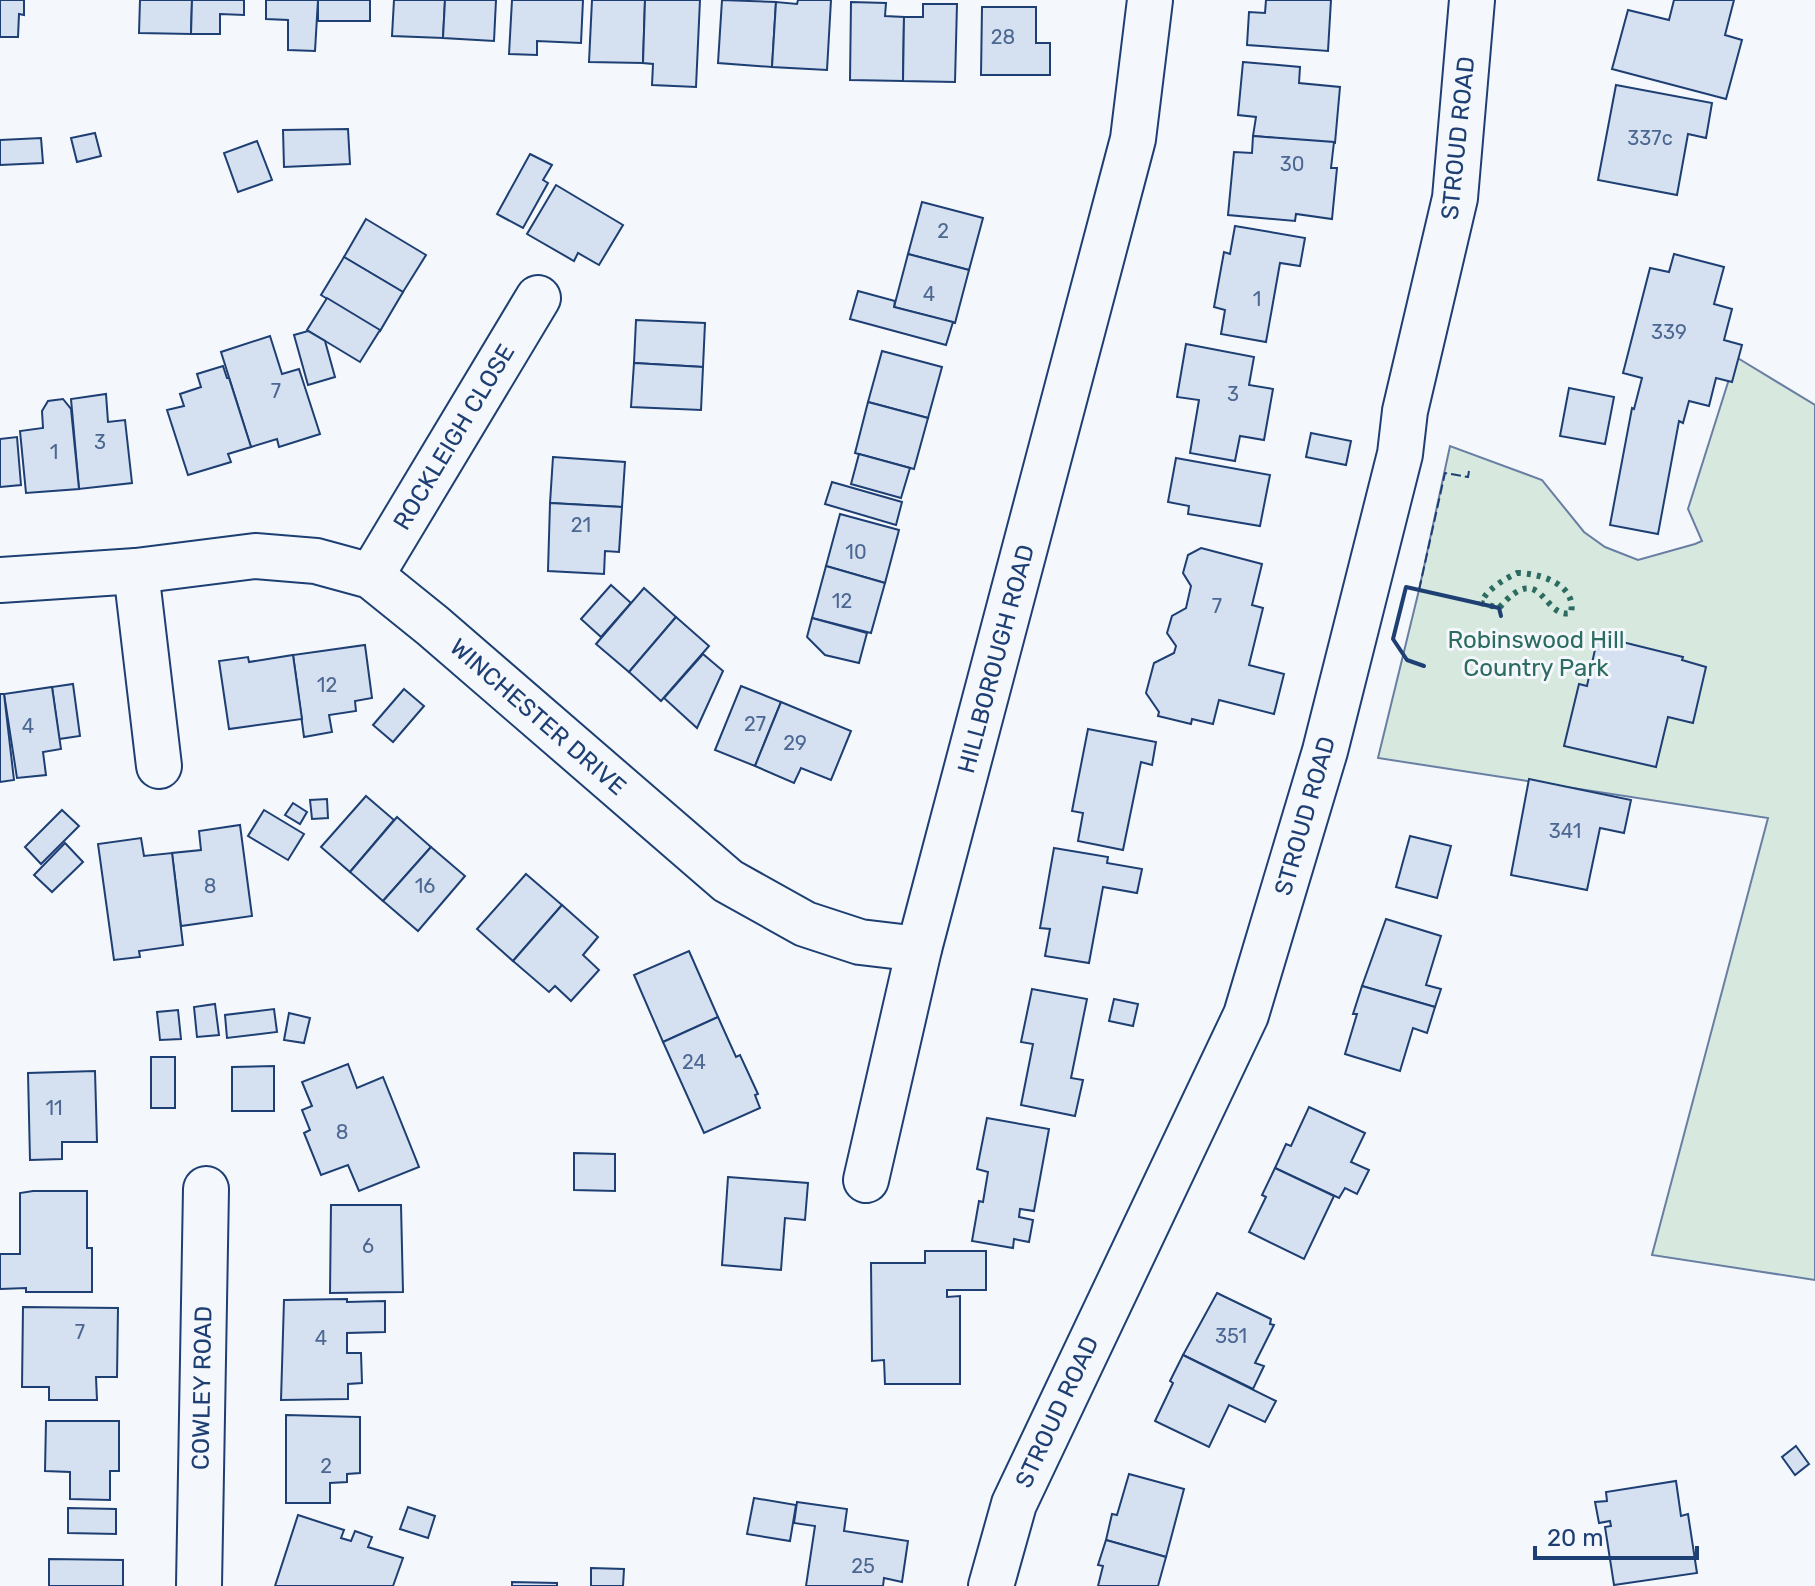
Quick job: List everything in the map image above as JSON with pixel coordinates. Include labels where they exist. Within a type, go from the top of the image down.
[{"type":"street","name":"HILLBOROUGH ROAD","points":[[866,1180],[919,949],[1133,139],[1150,0]]},
{"type":"street","name":"STROUD ROAD","points":[[991,1586],[1014,1504],[1246,1015],[1325,751],[1400,454],[1405,411],[1455,198],[1472,0]]},
{"type":"street","name":"ROCKLEIGH CLOSE","points":[[371,576],[538,298]]},
{"type":"street","name":"WINCHESTER DRIVE","points":[[0,580],[136,571],[255,556],[316,561],[371,576],[728,881],[805,924],[860,942],[919,949]]},
{"type":"street","points":[[136,571],[159,766]]},
{"type":"street","name":"COWLEY ROAD","points":[[199,1586],[206,1189]]},
{"type":"green space","name":"Robinswood Hill Country Park","points":[[1736,357],[1815,405],[1815,1280],[1652,1255],[1768,818],[1378,758],[1450,446],[1542,480],[1584,532],[1605,547],[1638,560],[1695,544],[1702,541],[1688,509]]},
{"type":"building","points":[[0,0],[24,0],[24,15],[19,14],[18,37],[0,37]]},
{"type":"building","points":[[140,0],[192,0],[191,34],[139,33]]},
{"type":"building","points":[[192,0],[244,0],[244,15],[220,14],[220,34],[191,34]]},
{"type":"building","points":[[266,0],[318,0],[315,51],[288,50],[288,20],[266,19]]},
{"type":"building","points":[[318,0],[370,0],[370,21],[318,21]]},
{"type":"building","points":[[394,0],[445,0],[443,38],[392,36]]},
{"type":"building","points":[[445,0],[496,0],[494,41],[443,38]]},
{"type":"building","points":[[512,0],[583,0],[581,43],[537,41],[537,55],[509,54]]},
{"type":"building","points":[[592,0],[645,0],[643,63],[589,62]]},
{"type":"building","points":[[645,0],[700,0],[696,87],[652,85],[653,64],[643,63]]},
{"type":"building","points":[[722,0],[776,2],[772,67],[718,63]]},
{"type":"building","points":[[798,0],[831,0],[827,70],[772,67],[776,2],[797,4]]},
{"type":"building","points":[[1266,0],[1331,0],[1328,51],[1247,45],[1249,12],[1265,13]]},
{"type":"building","points":[[1674,0],[1734,0],[1725,35],[1742,40],[1726,99],[1612,69],[1628,10],[1669,20]]},
{"type":"building","points":[[851,2],[886,3],[885,16],[904,17],[903,81],[850,80]]},
{"type":"building","points":[[923,4],[957,4],[955,82],[903,81],[904,17],[923,17]]},
{"type":"building","points":[[982,7],[1036,7],[1036,43],[1050,43],[1050,75],[981,75]]},
{"type":"building","points":[[1243,62],[1300,67],[1299,83],[1340,87],[1335,143],[1253,136],[1256,117],[1238,115]]},
{"type":"building","points":[[1616,85],[1712,103],[1706,138],[1688,134],[1677,195],[1598,180]]},
{"type":"building","points":[[348,129],[350,164],[284,167],[283,130]]},
{"type":"building","points":[[95,133],[101,156],[77,162],[71,138]]},
{"type":"building","points":[[1253,136],[1334,142],[1331,168],[1337,168],[1332,219],[1296,214],[1295,221],[1228,215],[1234,152],[1252,153]]},
{"type":"building","points":[[41,138],[43,163],[0,165],[0,140]]},
{"type":"building","points":[[257,141],[272,180],[238,192],[224,153]]},
{"type":"building","points":[[530,154],[552,165],[543,180],[548,183],[523,228],[497,214]]},
{"type":"building","points":[[556,185],[623,225],[599,265],[578,253],[574,261],[527,234]]},
{"type":"building","points":[[922,202],[983,218],[969,270],[908,254]]},
{"type":"building","points":[[366,219],[426,255],[403,292],[344,257]]},
{"type":"building","points":[[1235,226],[1305,238],[1300,266],[1280,263],[1266,342],[1221,334],[1225,310],[1214,307],[1224,252],[1230,254]]},
{"type":"building","points":[[908,254],[969,270],[955,323],[894,307]]},
{"type":"building","points":[[1674,254],[1724,267],[1714,304],[1732,309],[1724,340],[1742,345],[1732,382],[1716,378],[1709,406],[1689,401],[1683,423],[1679,421],[1658,534],[1610,525],[1632,408],[1642,378],[1623,373],[1650,268],[1669,272]]},
{"type":"building","points":[[344,257],[403,292],[380,331],[321,295]]},
{"type":"building","points":[[858,291],[895,301],[894,307],[953,322],[946,345],[850,319]]},
{"type":"building","points":[[327,298],[380,330],[360,362],[307,330]]},
{"type":"building","points":[[636,320],[705,323],[703,367],[634,363]]},
{"type":"building","points":[[308,331],[325,341],[335,377],[308,385],[294,335]]},
{"type":"building","points":[[270,336],[282,374],[299,369],[320,434],[279,447],[277,439],[251,447],[221,352]]},
{"type":"building","points":[[1186,344],[1254,357],[1249,385],[1273,389],[1264,440],[1240,436],[1235,461],[1190,453],[1199,400],[1177,397]]},
{"type":"building","points":[[882,351],[942,367],[928,418],[868,402]]},
{"type":"building","points":[[634,363],[703,367],[701,410],[631,407]]},
{"type":"building","points":[[223,366],[251,447],[228,454],[231,462],[188,475],[167,410],[184,406],[180,394],[201,387],[197,374]]},
{"type":"building","points":[[1569,388],[1614,397],[1605,444],[1560,436]]},
{"type":"building","points":[[106,394],[108,422],[125,420],[132,483],[79,489],[71,399]]},
{"type":"building","points":[[63,399],[71,409],[79,489],[26,493],[20,431],[43,428],[42,411],[48,401]]},
{"type":"building","points":[[868,402],[928,418],[914,469],[855,453]]},
{"type":"building","points":[[1311,433],[1351,441],[1346,465],[1306,457]]},
{"type":"building","points":[[17,437],[21,485],[0,487],[0,439]]},
{"type":"building","points":[[859,454],[910,468],[901,498],[851,484]]},
{"type":"building","points":[[553,457],[625,462],[622,507],[550,503]]},
{"type":"building","points":[[1176,458],[1270,475],[1260,526],[1188,514],[1189,506],[1168,502]]},
{"type":"building","points":[[832,482],[902,502],[896,525],[825,504]]},
{"type":"building","points":[[550,503],[622,507],[619,552],[605,551],[604,574],[548,571]]},
{"type":"building","points":[[840,514],[899,530],[885,583],[826,566]]},
{"type":"building","points":[[1201,548],[1262,564],[1252,605],[1263,608],[1249,665],[1284,674],[1274,714],[1219,700],[1213,724],[1192,719],[1191,724],[1158,716],[1159,712],[1146,693],[1154,663],[1174,653],[1176,646],[1167,633],[1172,616],[1186,608],[1191,586],[1183,573],[1188,555]]},
{"type":"building","points":[[826,566],[885,583],[871,633],[812,618]]},
{"type":"building","points":[[611,585],[631,603],[601,637],[581,619]]},
{"type":"building","points":[[644,588],[676,617],[629,672],[596,644]]},
{"type":"building","points":[[676,617],[709,646],[661,701],[629,672]]},
{"type":"building","points":[[812,618],[867,633],[859,663],[825,655],[807,637]]},
{"type":"building","points":[[1598,636],[1683,657],[1682,660],[1706,667],[1693,723],[1668,717],[1656,767],[1564,746],[1579,684],[1587,686]]},
{"type":"building","points":[[365,645],[372,698],[355,701],[356,711],[329,715],[332,732],[304,737],[293,655]]},
{"type":"building","points":[[703,654],[723,671],[697,728],[664,698]]},
{"type":"building","points":[[293,655],[302,719],[229,729],[219,661],[248,657],[249,662]]},
{"type":"building","points":[[73,684],[80,736],[59,739],[52,687]]},
{"type":"building","points":[[741,686],[781,702],[755,766],[715,750]]},
{"type":"building","points":[[52,687],[61,749],[43,752],[46,775],[17,778],[4,694]]},
{"type":"building","points":[[404,689],[424,706],[393,742],[373,725]]},
{"type":"building","points":[[0,694],[4,694],[14,780],[0,782]]},
{"type":"building","points":[[781,702],[851,731],[831,780],[801,768],[794,783],[755,766]]},
{"type":"building","points":[[1088,729],[1156,742],[1152,765],[1141,762],[1123,850],[1078,841],[1083,813],[1072,811]]},
{"type":"building","points":[[1529,779],[1631,800],[1624,833],[1600,828],[1587,890],[1511,875]]},
{"type":"building","points":[[366,796],[394,820],[350,872],[321,847]]},
{"type":"building","points":[[327,799],[328,818],[312,819],[310,800]]},
{"type":"building","points":[[293,803],[307,812],[300,824],[285,815]]},
{"type":"building","points":[[62,810],[79,826],[41,864],[25,847]]},
{"type":"building","points":[[264,810],[304,834],[288,860],[248,836]]},
{"type":"building","points":[[397,817],[431,847],[383,901],[350,872]]},
{"type":"building","points":[[240,825],[252,916],[181,926],[172,853],[201,850],[199,831]]},
{"type":"building","points":[[1410,836],[1451,846],[1437,898],[1396,887]]},
{"type":"building","points":[[141,838],[144,856],[172,853],[183,945],[139,951],[140,957],[114,960],[98,844]]},
{"type":"building","points":[[65,843],[83,862],[52,892],[34,875]]},
{"type":"building","points":[[431,847],[465,876],[418,931],[383,901]]},
{"type":"building","points":[[1054,848],[1108,857],[1107,863],[1142,869],[1137,893],[1103,887],[1089,963],[1045,956],[1050,929],[1040,928]]},
{"type":"building","points":[[526,874],[562,905],[513,961],[477,929]]},
{"type":"building","points":[[562,905],[598,937],[583,955],[599,970],[571,1001],[555,986],[549,992],[513,961]]},
{"type":"building","points":[[1386,919],[1441,936],[1426,985],[1441,989],[1435,1007],[1362,986]]},
{"type":"building","points":[[689,951],[718,1017],[663,1042],[634,975]]},
{"type":"building","points":[[1362,986],[1435,1007],[1427,1033],[1413,1028],[1400,1071],[1345,1054]]},
{"type":"building","points":[[1032,989],[1087,999],[1071,1078],[1083,1080],[1075,1116],[1021,1105],[1033,1044],[1021,1042]]},
{"type":"building","points":[[1114,999],[1138,1004],[1133,1026],[1109,1021]]},
{"type":"building","points":[[215,1004],[219,1035],[197,1037],[194,1007]]},
{"type":"building","points":[[274,1009],[277,1032],[227,1038],[225,1015]]},
{"type":"building","points":[[178,1010],[181,1039],[160,1040],[157,1012]]},
{"type":"building","points":[[289,1013],[310,1018],[304,1043],[284,1040]]},
{"type":"building","points":[[718,1017],[736,1057],[740,1055],[758,1094],[755,1095],[760,1108],[704,1133],[663,1042]]},
{"type":"building","points":[[151,1057],[175,1057],[175,1108],[151,1108]]},
{"type":"building","points":[[348,1064],[357,1088],[383,1077],[419,1167],[359,1191],[348,1165],[321,1175],[304,1133],[310,1130],[302,1110],[312,1106],[302,1082]]},
{"type":"building","points":[[274,1066],[274,1111],[232,1111],[232,1067]]},
{"type":"building","points":[[95,1071],[97,1142],[62,1142],[62,1159],[30,1160],[28,1073]]},
{"type":"building","points":[[1309,1107],[1365,1133],[1351,1162],[1369,1170],[1357,1194],[1345,1188],[1339,1198],[1275,1168],[1286,1144],[1291,1146]]},
{"type":"building","points":[[987,1118],[1049,1129],[1034,1211],[1020,1209],[1019,1217],[1033,1220],[1029,1242],[1014,1239],[1013,1248],[972,1241],[988,1172],[977,1169]]},
{"type":"building","points":[[574,1153],[615,1154],[615,1191],[574,1190]]},
{"type":"building","points":[[1275,1168],[1334,1196],[1304,1259],[1249,1232],[1266,1197],[1262,1195]]},
{"type":"building","points":[[728,1177],[808,1183],[805,1220],[785,1218],[781,1270],[722,1265]]},
{"type":"building","points":[[87,1191],[87,1248],[92,1248],[92,1292],[0,1289],[0,1254],[20,1254],[20,1193]]},
{"type":"building","points":[[331,1205],[401,1205],[403,1292],[330,1293]]},
{"type":"building","points":[[925,1251],[986,1251],[986,1290],[947,1290],[947,1297],[960,1296],[960,1384],[885,1384],[884,1360],[872,1361],[871,1263],[925,1263]]},
{"type":"building","points":[[1217,1293],[1271,1319],[1270,1324],[1274,1325],[1255,1363],[1264,1366],[1253,1389],[1183,1355]]},
{"type":"building","points":[[347,1299],[347,1302],[385,1301],[385,1332],[347,1333],[347,1353],[361,1353],[362,1383],[348,1384],[348,1399],[281,1400],[284,1300]]},
{"type":"building","points":[[23,1307],[118,1308],[117,1377],[96,1377],[97,1400],[49,1400],[49,1387],[22,1387]]},
{"type":"building","points":[[1183,1355],[1276,1401],[1265,1422],[1229,1405],[1209,1447],[1155,1421]]},
{"type":"building","points":[[286,1415],[360,1417],[360,1473],[347,1474],[347,1482],[330,1483],[330,1503],[286,1503]]},
{"type":"building","points":[[46,1421],[119,1421],[119,1471],[110,1471],[110,1500],[70,1499],[70,1472],[45,1471]]},
{"type":"building","points":[[1796,1446],[1809,1464],[1795,1475],[1782,1457]]},
{"type":"building","points":[[1129,1474],[1184,1489],[1166,1557],[1106,1540],[1112,1514],[1117,1515]]},
{"type":"building","points":[[1676,1481],[1681,1516],[1688,1514],[1697,1573],[1614,1585],[1605,1527],[1611,1526],[1610,1521],[1599,1523],[1595,1502],[1607,1501],[1606,1492]]},
{"type":"building","points":[[754,1498],[796,1505],[790,1541],[747,1534]]},
{"type":"building","points":[[797,1502],[847,1509],[844,1531],[908,1541],[902,1582],[884,1578],[883,1586],[806,1586],[815,1526],[794,1523]]},
{"type":"building","points":[[408,1507],[435,1516],[428,1538],[400,1529]]},
{"type":"building","points":[[68,1508],[116,1509],[116,1534],[68,1533]]},
{"type":"building","points":[[298,1515],[344,1530],[341,1538],[351,1541],[355,1531],[372,1537],[368,1547],[403,1558],[393,1586],[275,1586]]},
{"type":"building","points":[[1106,1540],[1166,1557],[1158,1586],[1098,1586],[1103,1566],[1098,1565]]},
{"type":"building","points":[[49,1559],[123,1560],[123,1586],[49,1586]]},
{"type":"building","points":[[591,1568],[624,1569],[623,1586],[591,1586]]},
{"type":"building","points":[[512,1582],[557,1583],[557,1586],[512,1586]]},
{"type":"hedge","points":[[1517,573],[1536,575],[1554,582],[1568,595],[1571,613],[1562,613],[1554,608],[1533,589],[1513,594],[1499,608],[1481,603],[1491,589],[1517,573]]},
{"type":"fence","points":[[1419,590],[1445,473],[1468,477],[1469,471]]},
{"type":"wall","points":[[1424,666],[1407,660],[1393,639],[1406,587],[1499,608],[1501,616]]}]
